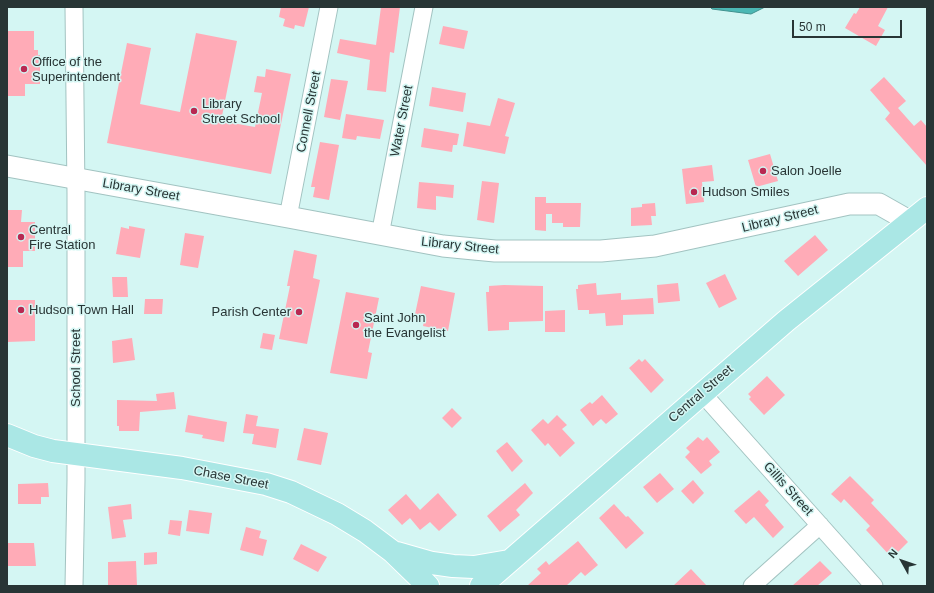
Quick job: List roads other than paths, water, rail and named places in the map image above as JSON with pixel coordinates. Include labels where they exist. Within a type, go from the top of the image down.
[{"type":"main road","name":"Central Street","points":[[481,586],[786,321],[927,208]]},
{"type":"main road","name":"Chase Street","points":[[7,435],[34,446],[53,451],[182,468],[266,484],[291,492],[337,514],[393,552],[428,586]]},
{"type":"main road","points":[[393,552],[432,563],[452,566],[474,566],[510,560]]},
{"type":"street","name":"School Street","points":[[74,7],[76,178],[76,454],[74,586]]},
{"type":"street","name":"Connell Street","points":[[288,216],[329,7]]},
{"type":"street","name":"Water Street","points":[[380,235],[424,7]]},
{"type":"street","name":"Library Street","points":[[7,166],[288,216],[380,235],[475,250],[601,251],[655,246],[684,241],[849,204],[879,204],[909,221]]},
{"type":"street","name":"Gillis Street","points":[[702,393],[874,586]]},
{"type":"street","points":[[752,586],[820,525]]},
{"type":"water","points":[[710,7],[765,7],[751,14],[712,9]]},
{"type":"place","name":"Office of the Superintendent","points":[[24,69]]},
{"type":"place","name":"Library Street School","points":[[194,111]]},
{"type":"place","name":"Salon Joelle","points":[[763,171]]},
{"type":"place","name":"Hudson Smiles","points":[[694,192]]},
{"type":"place","name":"Central Fire Station","points":[[21,237]]},
{"type":"place","name":"Hudson Town Hall","points":[[21,310]]},
{"type":"place","name":"Parish Center","points":[[299,312]]},
{"type":"place","name":"Saint John the Evangelist","points":[[356,325]]}]
